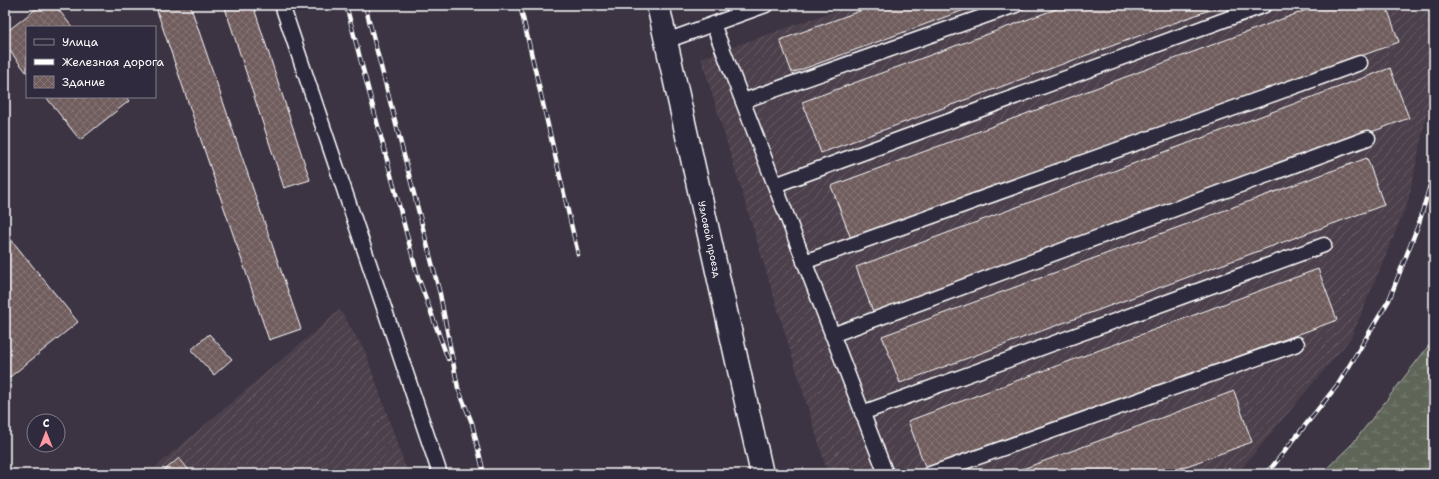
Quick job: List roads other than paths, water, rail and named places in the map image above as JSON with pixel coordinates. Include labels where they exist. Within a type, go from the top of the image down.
[{"type":"street","name":"Узловой проезд","points":[[658,5],[762,474]]},
{"type":"lane","points":[[282,5],[440,474]]},
{"type":"lane","points":[[666,41],[766,5]]},
{"type":"lane","points":[[743,101],[1016,5]]},
{"type":"lane","points":[[775,185],[1265,5]]},
{"type":"lane","points":[[713,24],[886,474]]},
{"type":"lane","points":[[804,262],[1360,63]]},
{"type":"lane","points":[[832,335],[1368,138]]},
{"type":"lane","points":[[862,413],[1324,245]]},
{"type":"lane","points":[[930,474],[1297,344]]},
{"type":"railway","points":[[346,5],[418,277],[448,359]]},
{"type":"railway","points":[[365,5],[440,294],[458,388],[472,423],[484,474]]},
{"type":"railway","points":[[520,5],[578,254]]},
{"type":"railway","points":[[1264,474],[1272,467],[1339,383],[1389,300],[1419,223],[1434,172]]}]
